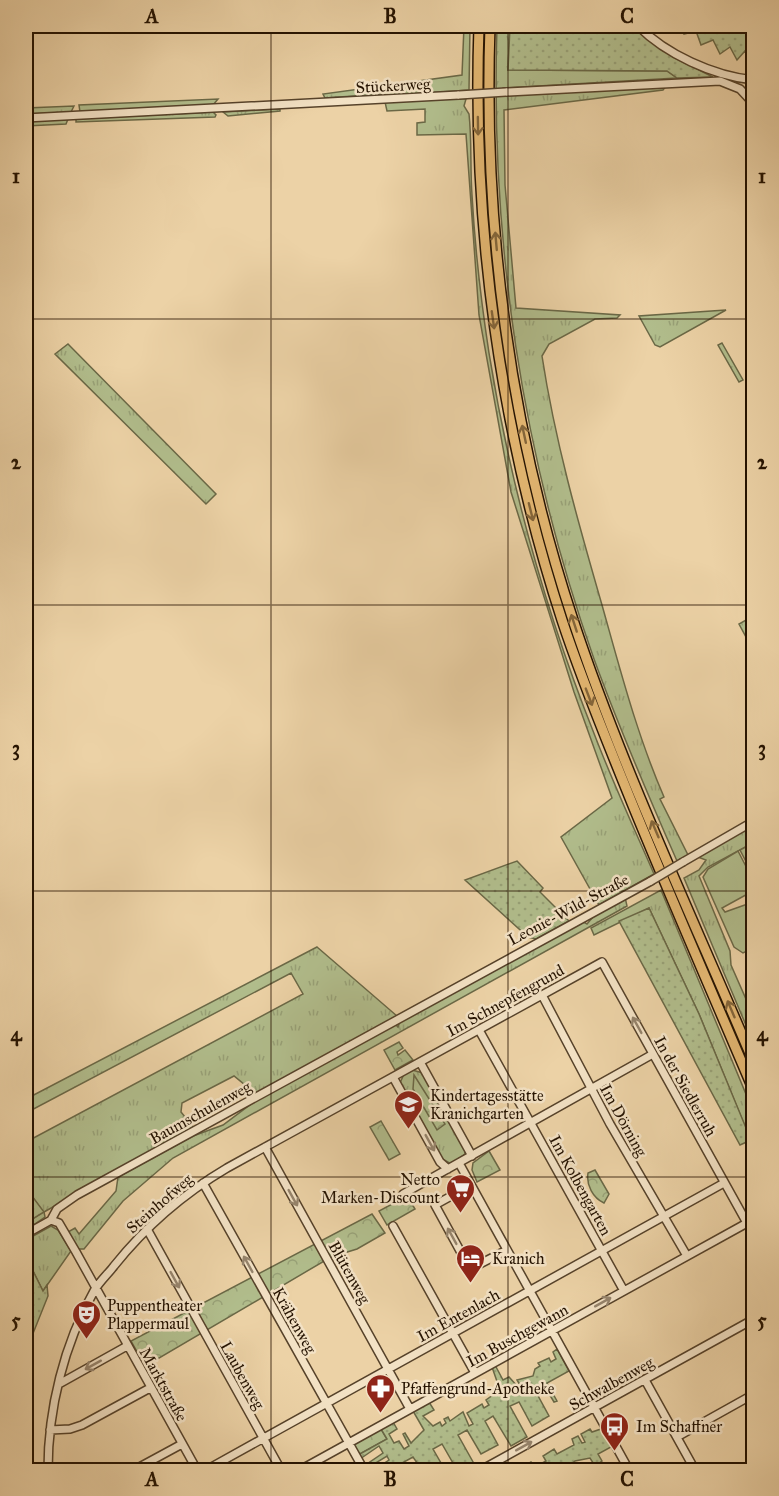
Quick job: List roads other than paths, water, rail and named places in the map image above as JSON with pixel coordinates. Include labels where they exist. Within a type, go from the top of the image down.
[{"type":"highway","points":[[478,26],[479,155],[489,289],[507,407],[537,536],[562,621],[594,712],[753,1092]]},
{"type":"highway","points":[[490,26],[490,151],[500,286],[523,429],[548,534],[572,617],[601,698],[753,1063]]},
{"type":"street","points":[[638,26],[672,51],[703,67],[753,80]]},
{"type":"street","name":"Stückerweg","points":[[26,118],[720,81],[740,89],[753,104]]},
{"type":"street","name":"Leonie-Wild-Straße","points":[[395,1020],[651,880],[753,821]]},
{"type":"street","name":"Im Schnepfengrund","points":[[420,1062],[602,962]]},
{"type":"street","name":"In der Siedlerruh","points":[[602,962],[747,1223]]},
{"type":"street","name":"Im Dörning","points":[[542,995],[591,1089],[687,1256]]},
{"type":"street","name":"Baumschulenweg","points":[[26,1234],[51,1220],[57,1209],[77,1195],[223,1117],[256,1096],[395,1020]]},
{"type":"street","name":"Im Kolbengarten","points":[[479,1030],[624,1291]]},
{"type":"street","points":[[403,1194],[653,1054]]},
{"type":"street","points":[[420,1062],[472,1156]]},
{"type":"street","name":"Steinhofweg","points":[[48,1470],[50,1430],[59,1384],[69,1350],[95,1290],[147,1229],[203,1183],[420,1062]]},
{"type":"street","points":[[393,1077],[440,1162],[448,1169]]},
{"type":"street","name":"Blütenweg","points":[[265,1147],[410,1409]]},
{"type":"street","points":[[459,1163],[628,1468],[617,1470]]},
{"type":"street","name":"Krähenweg","points":[[203,1183],[364,1470]]},
{"type":"street","name":"Im Entenlach","points":[[206,1470],[724,1183]]},
{"type":"street","points":[[471,1185],[435,1205],[471,1269],[507,1250]]},
{"type":"street","name":"Marktstraße","points":[[51,1220],[59,1223],[197,1470]]},
{"type":"street","name":"Im Buschgewann","points":[[300,1470],[747,1223]]},
{"type":"street","points":[[393,1227],[475,1374]]},
{"type":"street","name":"Laubenweg","points":[[147,1229],[280,1470]]},
{"type":"street","name":"Schwalbenweg","points":[[481,1470],[753,1319]]},
{"type":"street","points":[[59,1384],[127,1346]]},
{"type":"street","points":[[645,1380],[695,1470]]},
{"type":"street","points":[[50,1430],[70,1429],[82,1425],[150,1388]]},
{"type":"street","points":[[677,1437],[753,1394]]},
{"type":"street","points":[[134,1470],[182,1444]]},
{"type":"place","name":"Kindertagesstätte Kranichgarten","points":[[409,1130]]},
{"type":"place","name":"Netto Marken-Discount","points":[[461,1214]]},
{"type":"place","name":"Kranich","points":[[471,1284]]},
{"type":"place","name":"Puppentheater Plappermaul","points":[[86,1340]]},
{"type":"place","name":"Pfaffengrund-Apotheke","points":[[380,1414]]},
{"type":"place","name":"Im Schaffner","points":[[615,1452]]}]
